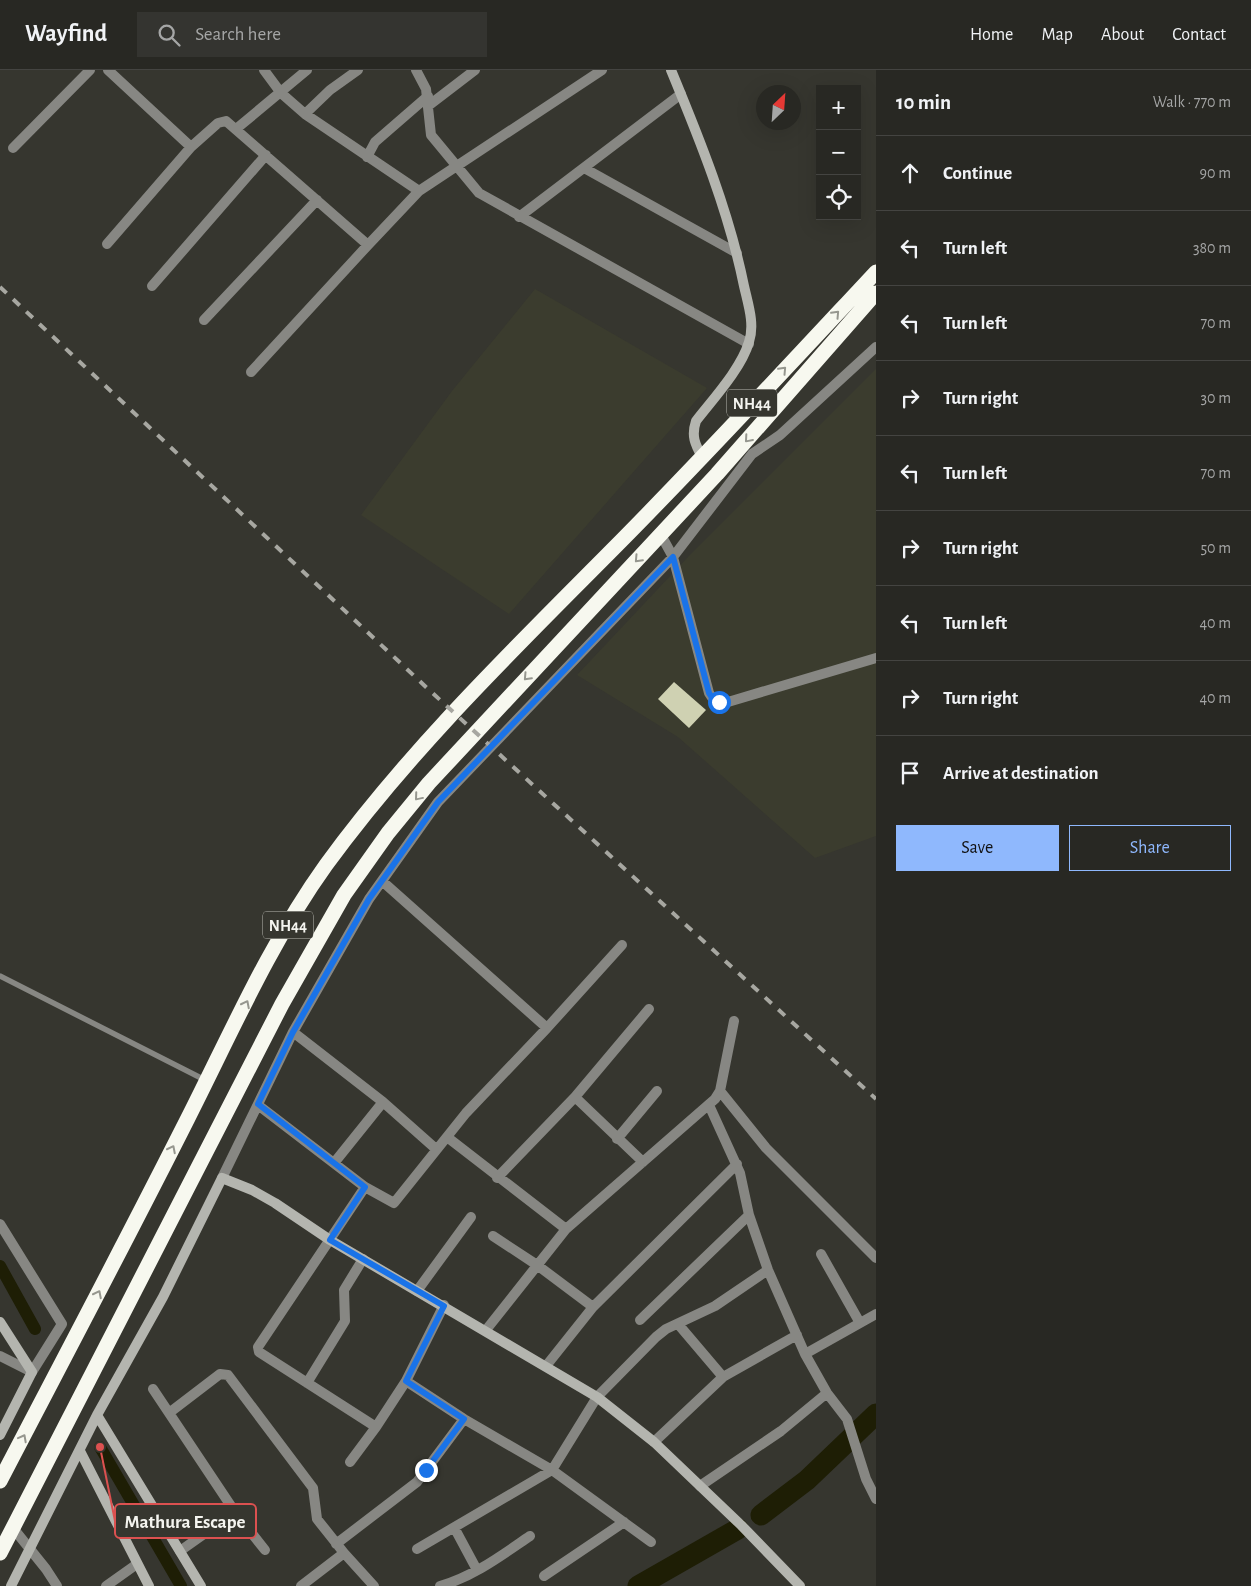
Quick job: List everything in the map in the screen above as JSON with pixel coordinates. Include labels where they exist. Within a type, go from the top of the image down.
[{"type":"highway","name":"NH44","points":[[0,1481],[294,913],[323,869],[359,821],[424,743],[702,457],[876,272]]},
{"type":"highway","name":"NH44","points":[[0,1552],[282,1004],[344,895],[388,833],[430,783],[661,535],[876,293]]},
{"type":"street","points":[[13,148],[90,70]]},
{"type":"street","points":[[108,70],[191,147]]},
{"type":"street","points":[[264,70],[281,93],[305,114],[419,191]]},
{"type":"street","points":[[236,129],[307,70]]},
{"type":"street","points":[[305,114],[330,90],[358,70]]},
{"type":"street","points":[[416,70],[428,101],[431,135],[479,193],[749,344]]},
{"type":"street","points":[[367,157],[375,142],[428,101],[475,70]]},
{"type":"street","points":[[250,372],[419,191],[602,70]]},
{"type":"street","points":[[671,70],[692,116],[737,253],[751,318],[749,344],[738,364],[696,421],[693,431],[694,442],[702,457]]},
{"type":"street","points":[[520,217],[681,94]]},
{"type":"street","points":[[107,244],[191,147],[220,121],[226,121],[236,129],[368,244]]},
{"type":"street","points":[[152,286],[266,155]]},
{"type":"street","points":[[584,168],[737,253]]},
{"type":"street","points":[[204,320],[317,200]]},
{"type":"street","points":[[11,1586],[31,1550],[97,1415],[163,1298],[293,1032],[369,899],[438,802],[673,557],[752,454],[780,434],[876,347]]},
{"type":"street","points":[[661,535],[673,557],[709,693],[713,699],[728,702],[876,658]]},
{"type":"street","points":[[382,881],[547,1028]]},
{"type":"street","points":[[258,1104],[365,1187],[394,1204],[466,1113],[547,1028],[622,945]]},
{"type":"street","points":[[497,1178],[575,1097],[648,1009]]},
{"type":"street","points":[[486,1330],[566,1229],[709,1105],[720,1091],[734,1021]]},
{"type":"street","points":[[293,1032],[384,1102],[436,1149]]},
{"type":"street","points":[[617,1139],[657,1091]]},
{"type":"street","points":[[720,1091],[775,1158],[876,1258]]},
{"type":"street","points":[[575,1097],[643,1162]]},
{"type":"street","points":[[334,1163],[384,1102]]},
{"type":"street","points":[[709,1105],[737,1164],[749,1216],[768,1270],[805,1354],[827,1392],[847,1419],[866,1478],[876,1499]]},
{"type":"street","points":[[447,1137],[497,1178],[566,1229]]},
{"type":"street","points":[[546,1366],[593,1307],[737,1164]]},
{"type":"street","points":[[222,1178],[235,1182],[275,1202],[330,1240],[597,1397],[654,1442],[800,1586]]},
{"type":"street","points":[[365,1187],[258,1347],[259,1352],[376,1427]]},
{"type":"street","points":[[640,1320],[749,1216]]},
{"type":"street","points":[[417,1291],[471,1218]]},
{"type":"street","points":[[0,1224],[62,1324],[32,1372],[0,1435]]},
{"type":"street","points":[[493,1236],[537,1265],[593,1307]]},
{"type":"street","points":[[821,1254],[860,1323]]},
{"type":"street","points":[[307,1383],[345,1321],[344,1290],[363,1259]]},
{"type":"street","points":[[417,1549],[455,1529],[552,1470],[597,1397],[656,1337],[715,1306],[768,1270]]},
{"type":"street","points":[[350,1462],[406,1381],[444,1306]]},
{"type":"street","points":[[805,1354],[876,1314]]},
{"type":"street","points":[[0,1322],[32,1372]]},
{"type":"street","points":[[678,1324],[723,1377]]},
{"type":"street","points":[[654,1442],[723,1377],[797,1335]]},
{"type":"street","points":[[0,1356],[32,1372]]},
{"type":"street","points":[[169,1413],[220,1374],[228,1374],[313,1488],[317,1519],[373,1586]]},
{"type":"street","points":[[406,1381],[464,1419],[552,1470],[651,1542]]},
{"type":"street","points":[[153,1389],[234,1512],[265,1550]]},
{"type":"street","points":[[700,1486],[780,1431],[827,1392]]},
{"type":"street","points":[[97,1415],[201,1586]]},
{"type":"street","points":[[336,1544],[417,1482],[464,1419]]},
{"type":"street","points":[[80,1451],[149,1586]]},
{"type":"street","points":[[180,1551],[234,1512]]},
{"type":"street","points":[[544,1576],[624,1522]]},
{"type":"street","points":[[13,1528],[57,1586]]},
{"type":"street","points":[[455,1529],[477,1570]]},
{"type":"street","points":[[440,1586],[453,1584],[530,1536]]},
{"type":"street","points":[[301,1586],[344,1553]]},
{"type":"street","points":[[106,1586],[137,1564]]},
{"type":"lane","points":[[0,976],[207,1081]]},
{"type":"shaded area","points":[[535,289],[707,388],[509,614],[361,515],[452,391]]},
{"type":"shaded area","points":[[876,369],[876,836],[815,858],[678,737],[577,675],[688,557]]},
{"type":"building","points":[[674,682],[706,710],[689,728],[658,699]]},
{"type":"waterway","points":[[0,1266],[35,1329]]},
{"type":"waterway","points":[[761,1515],[807,1480],[876,1414]]},
{"type":"waterway","points":[[100,1447],[181,1586]]},
{"type":"waterway","points":[[638,1586],[738,1529]]},
{"type":"railway","points":[[0,287],[427,688],[876,1099]]},
{"type":"place","name":"Mathura Escape","points":[[100,1447]]},
{"type":"route","points":[[426,1470],[464,1419],[406,1381],[444,1306],[330,1240],[365,1187],[258,1104],[293,1032],[369,899],[438,802],[673,557],[709,693],[713,699],[719,702]]}]
